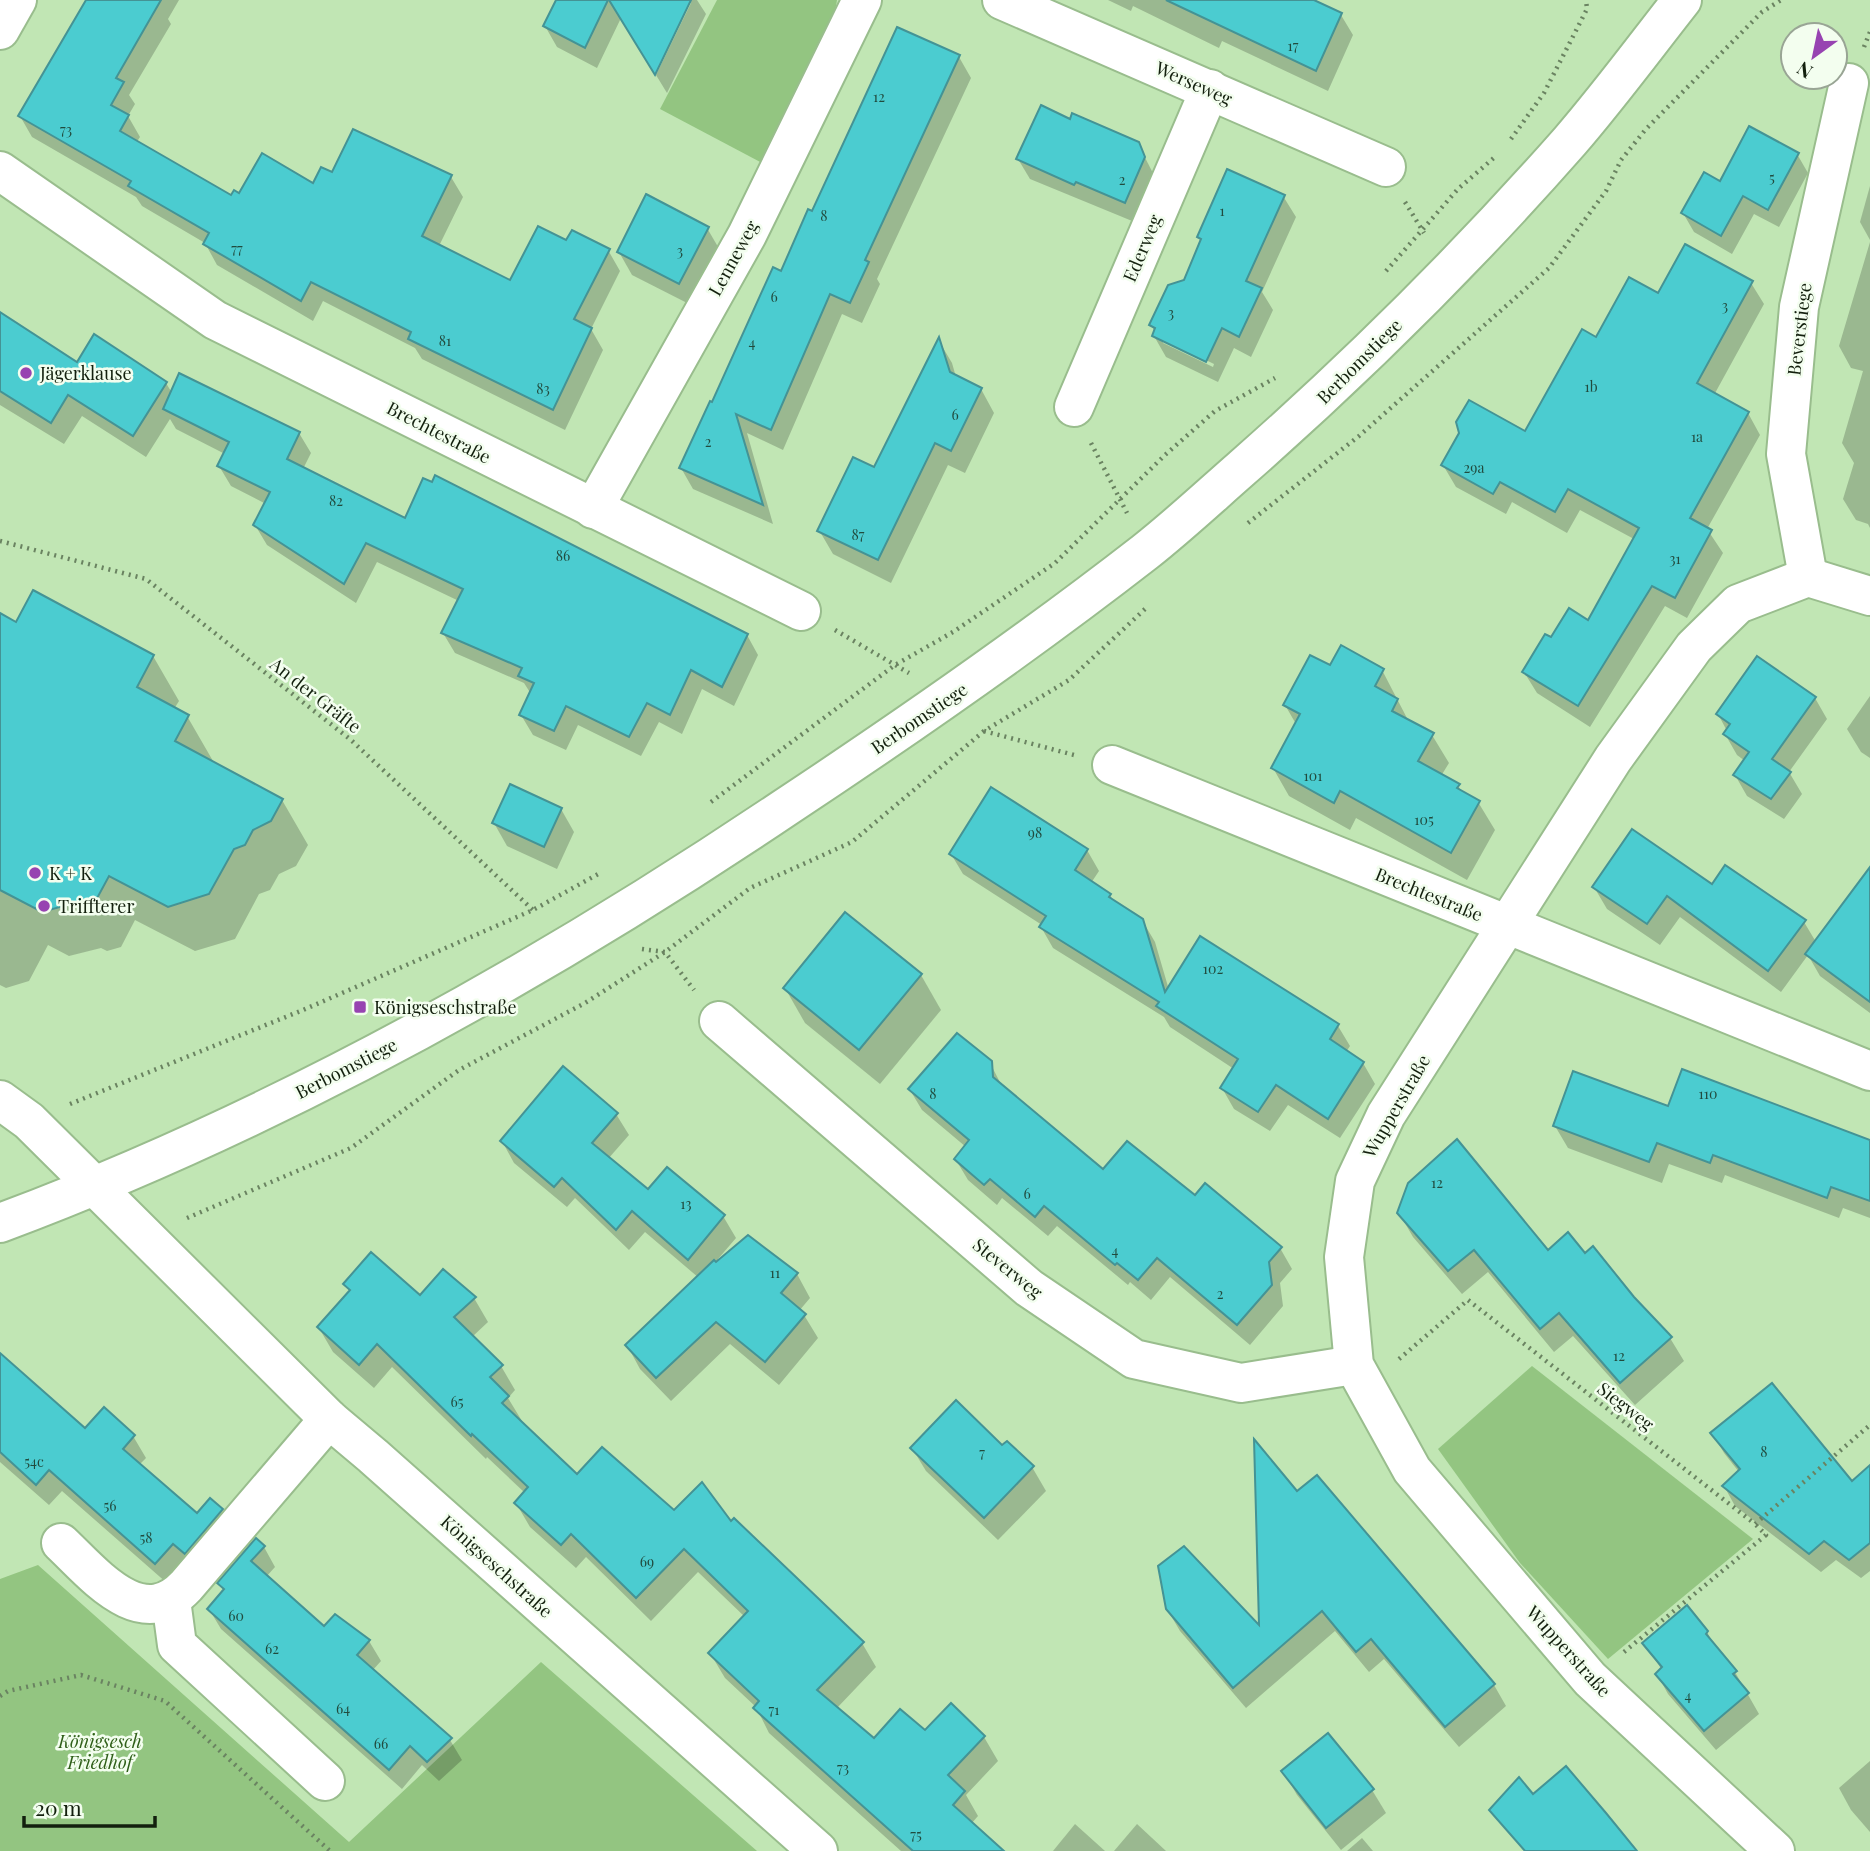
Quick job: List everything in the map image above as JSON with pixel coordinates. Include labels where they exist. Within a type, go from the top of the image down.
[{"type":"street","points":[[0,30],[17,0]]},
{"type":"street","name":"Lenneweg","points":[[593,509],[747,235],[862,0]]},
{"type":"street","name":"Werseweg","points":[[1002,0],[1386,167]]},
{"type":"street","name":"Berbomstiege","points":[[0,1223],[96,1187],[215,1134],[377,1053],[573,943],[679,879],[952,696],[1149,550],[1311,408],[1464,257],[1572,138],[1682,0]]},
{"type":"street","name":"Ederweg","points":[[1074,407],[1210,89]]},
{"type":"street","name":"Beverstiege","points":[[1808,577],[1786,454],[1799,307],[1847,91]]},
{"type":"street","name":"Brechtestraße","points":[[0,171],[215,320],[801,611]]},
{"type":"street","points":[[1808,577],[1870,596]]},
{"type":"street","name":"Wupperstraße","points":[[1774,1851],[1590,1679],[1412,1470],[1354,1365],[1344,1257],[1354,1181],[1386,1115],[1613,759],[1694,647],[1738,604],[1808,577]]},
{"type":"street","name":"Brechtestraße","points":[[1112,765],[1870,1071]]},
{"type":"street","name":"Steverweg","points":[[719,1021],[1029,1288],[1134,1359],[1241,1383],[1354,1365]]},
{"type":"street","name":"Königseschstraße","points":[[14,1110],[96,1187],[329,1419],[818,1851]]},
{"type":"street","points":[[61,1542],[118,1595],[137,1602],[158,1605],[172,1600],[329,1419]]},
{"type":"street","points":[[172,1600],[177,1645],[325,1781]]},
{"type":"path","points":[[1383,274],[1458,189],[1505,148],[1544,93],[1587,9],[1586,0]]},
{"type":"path","points":[[1386,167],[1422,232],[1464,257]]},
{"type":"path","points":[[709,803],[895,665],[953,632],[1055,563],[1214,411],[1276,378]]},
{"type":"path","points":[[1074,407],[1120,501],[1149,550]]},
{"type":"path","name":"An der Gräfte","points":[[0,541],[146,579],[351,740],[533,911],[573,943]]},
{"type":"path","points":[[801,611],[895,665]]},
{"type":"path","points":[[984,731],[1112,765]]},
{"type":"path","points":[[14,1110],[303,1010],[533,911],[605,870]]},
{"type":"path","points":[[639,949],[665,952],[719,1021]]},
{"type":"path","name":"Siegweg","points":[[1354,1365],[1392,1364],[1468,1300],[1755,1524]]},
{"type":"path","points":[[1590,1679],[1766,1535],[1755,1524],[1870,1425]]},
{"type":"path","points":[[0,1696],[8,1691],[81,1675],[165,1701],[330,1851]]},
{"type":"green space","points":[[717,0],[837,0],[835,12],[764,164],[660,109]]},
{"type":"green space","points":[[1532,1366],[1753,1539],[1608,1659],[1520,1563],[1438,1449]]},
{"type":"green space","name":"Königsesch Friedhof","points":[[38,1565],[349,1842],[541,1662],[757,1851],[0,1851],[0,1579]]},
{"type":"building","points":[[86,0],[161,0],[116,78],[124,82],[111,105],[129,115],[120,131],[231,195],[234,190],[239,193],[262,153],[313,183],[321,167],[332,172],[353,129],[452,175],[422,236],[510,280],[538,226],[566,240],[572,230],[610,249],[574,319],[592,328],[553,410],[408,339],[411,332],[311,282],[301,301],[203,244],[209,233],[128,186],[131,181],[18,116]]},
{"type":"building","points":[[556,0],[608,0],[585,48],[543,26]]},
{"type":"building","points":[[609,0],[691,0],[655,75]]},
{"type":"building","points":[[1166,0],[1314,0],[1342,13],[1316,71]]},
{"type":"building","points":[[897,27],[960,55],[865,260],[869,262],[850,303],[830,294],[771,430],[736,414],[763,505],[679,468],[773,267],[781,271],[808,209],[812,211]]},
{"type":"building","points":[[1041,105],[1070,119],[1072,113],[1139,142],[1145,157],[1125,203],[1076,182],[1074,185],[1016,159]]},
{"type":"building","points":[[1749,126],[1799,153],[1768,210],[1743,196],[1721,236],[1681,213],[1704,172],[1720,181]]},
{"type":"building","points":[[1227,169],[1285,195],[1246,281],[1262,288],[1239,337],[1222,328],[1206,362],[1152,336],[1155,328],[1149,325],[1168,285],[1184,280],[1201,239],[1197,237]]},
{"type":"building","points":[[646,194],[709,227],[679,284],[617,252]]},
{"type":"building","points":[[1685,244],[1753,281],[1697,383],[1749,412],[1690,518],[1712,530],[1675,598],[1652,586],[1578,706],[1522,672],[1545,634],[1551,637],[1569,608],[1588,620],[1639,528],[1568,489],[1555,512],[1500,482],[1493,494],[1441,465],[1459,433],[1456,422],[1469,400],[1525,431],[1582,329],[1596,337],[1629,277],[1658,293]]},
{"type":"building","points":[[0,312],[77,362],[94,334],[167,382],[133,436],[68,395],[51,423],[0,391]]},
{"type":"building","points":[[939,337],[950,372],[982,388],[951,451],[935,443],[878,560],[817,531],[853,457],[874,467]]},
{"type":"building","points":[[179,373],[300,432],[287,459],[405,518],[423,478],[432,482],[435,475],[748,634],[722,687],[691,670],[670,715],[647,703],[629,737],[566,706],[554,731],[519,715],[534,683],[518,676],[522,668],[441,633],[463,589],[366,543],[344,584],[253,525],[270,492],[217,466],[229,442],[163,409]]},
{"type":"building","points":[[33,590],[154,655],[137,687],[189,715],[175,741],[283,799],[271,821],[253,830],[245,845],[234,849],[209,894],[168,907],[109,876],[95,902],[80,907],[74,903],[42,912],[0,890],[0,613],[16,622]]},
{"type":"building","points":[[1341,645],[1384,669],[1375,686],[1398,699],[1392,711],[1434,733],[1418,761],[1460,784],[1457,788],[1480,801],[1451,853],[1340,791],[1334,803],[1271,768],[1300,714],[1283,705],[1310,655],[1330,665]]},
{"type":"building","points":[[1757,656],[1816,697],[1772,759],[1791,772],[1771,799],[1733,775],[1749,752],[1723,734],[1730,724],[1716,714]]},
{"type":"building","points":[[510,784],[562,808],[544,847],[492,823]]},
{"type":"building","points":[[991,787],[1088,849],[1075,870],[1143,919],[1165,992],[1200,936],[1339,1024],[1330,1039],[1364,1062],[1328,1119],[1276,1085],[1258,1112],[1220,1088],[1238,1059],[1156,1006],[1159,1002],[1039,927],[1046,916],[949,854]]},
{"type":"building","points":[[1632,829],[1712,884],[1725,865],[1806,920],[1768,971],[1667,896],[1647,924],[1592,887]]},
{"type":"building","points":[[1870,867],[1870,1002],[1805,954]]},
{"type":"building","points":[[845,912],[922,974],[859,1050],[783,988]]},
{"type":"building","points":[[957,1033],[992,1061],[993,1077],[1103,1169],[1127,1141],[1195,1195],[1205,1183],[1282,1247],[1269,1262],[1272,1285],[1237,1325],[1157,1258],[1138,1280],[1117,1263],[1115,1265],[1044,1206],[1035,1217],[990,1179],[984,1185],[954,1159],[969,1140],[908,1089]]},
{"type":"building","points":[[563,1066],[618,1113],[592,1143],[648,1189],[667,1167],[725,1215],[688,1260],[632,1211],[616,1230],[562,1178],[554,1187],[500,1141]]},
{"type":"building","points":[[1682,1069],[1870,1140],[1870,1201],[1831,1187],[1827,1198],[1713,1155],[1710,1163],[1657,1143],[1649,1162],[1553,1126],[1573,1071],[1668,1106]]},
{"type":"building","points":[[1457,1139],[1548,1250],[1568,1232],[1585,1253],[1593,1246],[1634,1297],[1672,1337],[1620,1383],[1559,1313],[1540,1329],[1474,1250],[1448,1271],[1397,1213],[1408,1183]]},
{"type":"building","points":[[748,1235],[798,1273],[781,1293],[806,1314],[765,1362],[716,1322],[656,1378],[625,1345],[714,1260],[716,1262]]},
{"type":"building","points":[[371,1252],[420,1295],[443,1269],[476,1297],[454,1317],[503,1365],[490,1377],[509,1396],[502,1403],[577,1474],[602,1447],[674,1510],[702,1482],[731,1521],[734,1518],[864,1642],[817,1690],[874,1738],[900,1709],[925,1730],[951,1703],[985,1736],[948,1775],[965,1791],[953,1805],[1004,1851],[913,1851],[753,1708],[759,1701],[708,1653],[748,1611],[684,1549],[636,1598],[571,1534],[561,1545],[514,1503],[528,1487],[472,1434],[471,1436],[377,1344],[359,1365],[317,1327],[350,1290],[343,1284]]},
{"type":"building","points":[[0,1353],[85,1428],[104,1407],[135,1435],[123,1449],[197,1513],[210,1498],[223,1509],[185,1554],[173,1544],[155,1564],[49,1470],[36,1485],[0,1452]]},
{"type":"building","points":[[1772,1383],[1852,1481],[1870,1465],[1870,1543],[1849,1560],[1824,1541],[1809,1554],[1722,1486],[1740,1469],[1710,1433]]},
{"type":"building","points":[[956,1400],[1002,1445],[1007,1441],[1034,1466],[984,1518],[910,1448]]},
{"type":"building","points":[[1254,1439],[1297,1491],[1317,1475],[1495,1684],[1445,1727],[1371,1639],[1356,1652],[1322,1611],[1233,1688],[1166,1609],[1158,1566],[1184,1546],[1259,1625]]},
{"type":"building","points":[[256,1538],[265,1546],[251,1561],[324,1626],[335,1614],[370,1640],[357,1655],[452,1738],[427,1762],[410,1746],[389,1770],[207,1609],[224,1589],[217,1583]]},
{"type":"building","points":[[1687,1605],[1708,1631],[1706,1634],[1737,1671],[1733,1674],[1749,1693],[1704,1731],[1655,1674],[1662,1667],[1642,1643]]},
{"type":"building","points":[[1328,1733],[1374,1789],[1326,1828],[1281,1771]]},
{"type":"building","points":[[1566,1766],[1637,1851],[1525,1851],[1489,1810],[1519,1777],[1533,1794]]},
{"type":"place","name":"Jägerklause","points":[[26,373]]},
{"type":"place","name":"K + K","points":[[35,873]]},
{"type":"place","name":"Triffterer","points":[[44,906]]},
{"type":"place","name":"Königseschstraße","points":[[360,1007]]}]
